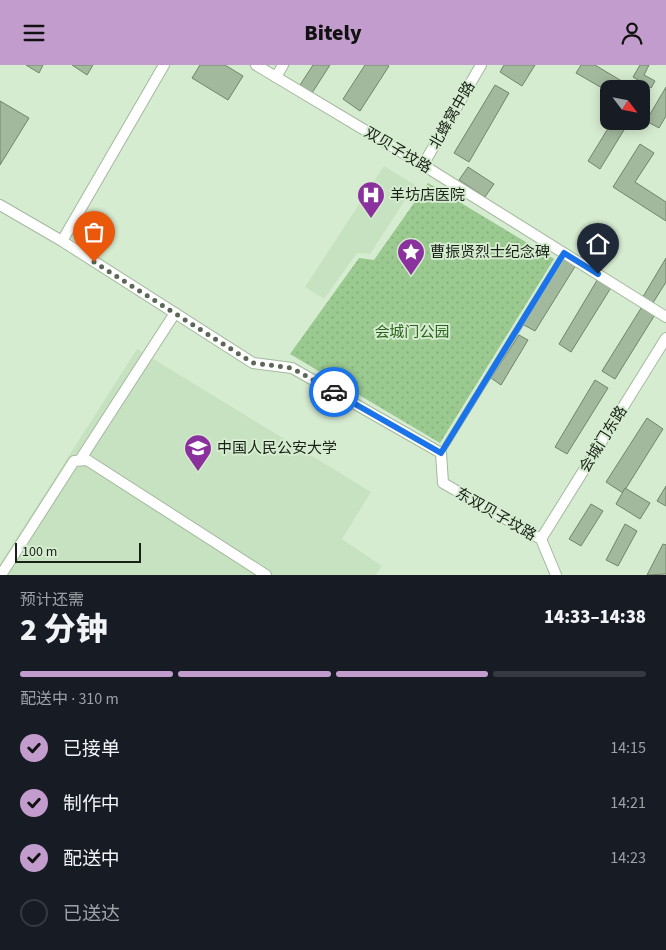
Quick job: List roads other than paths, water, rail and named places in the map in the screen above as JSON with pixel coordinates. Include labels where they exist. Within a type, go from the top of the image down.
[{"type":"street","points":[[62,241],[164,65]]},
{"type":"street","name":"双贝子坟路","points":[[256,65],[423,165],[666,317]]},
{"type":"street","points":[[276,77],[283,65]]},
{"type":"street","name":"北蜂窝中路","points":[[423,165],[481,65]]},
{"type":"street","points":[[0,205],[62,241],[253,363],[292,368],[441,453]]},
{"type":"street","points":[[80,461],[176,313]]},
{"type":"street","name":"会城门东路","points":[[541,539],[666,339]]},
{"type":"street","name":"东双贝子坟路","points":[[441,453],[443,483],[541,539],[556,575]]},
{"type":"street","points":[[1,575],[74,461],[86,460],[266,575]]},
{"type":"lane","points":[[441,453],[564,253]]},
{"type":"place","name":"羊坊店医院","points":[[371,219]]},
{"type":"place","name":"曹振贤烈士纪念碑","points":[[411,276]]},
{"type":"place","name":"中国人民公安大学","points":[[198,472]]},
{"type":"park label","name":"会城门公园","points":[[412,332]]}]
